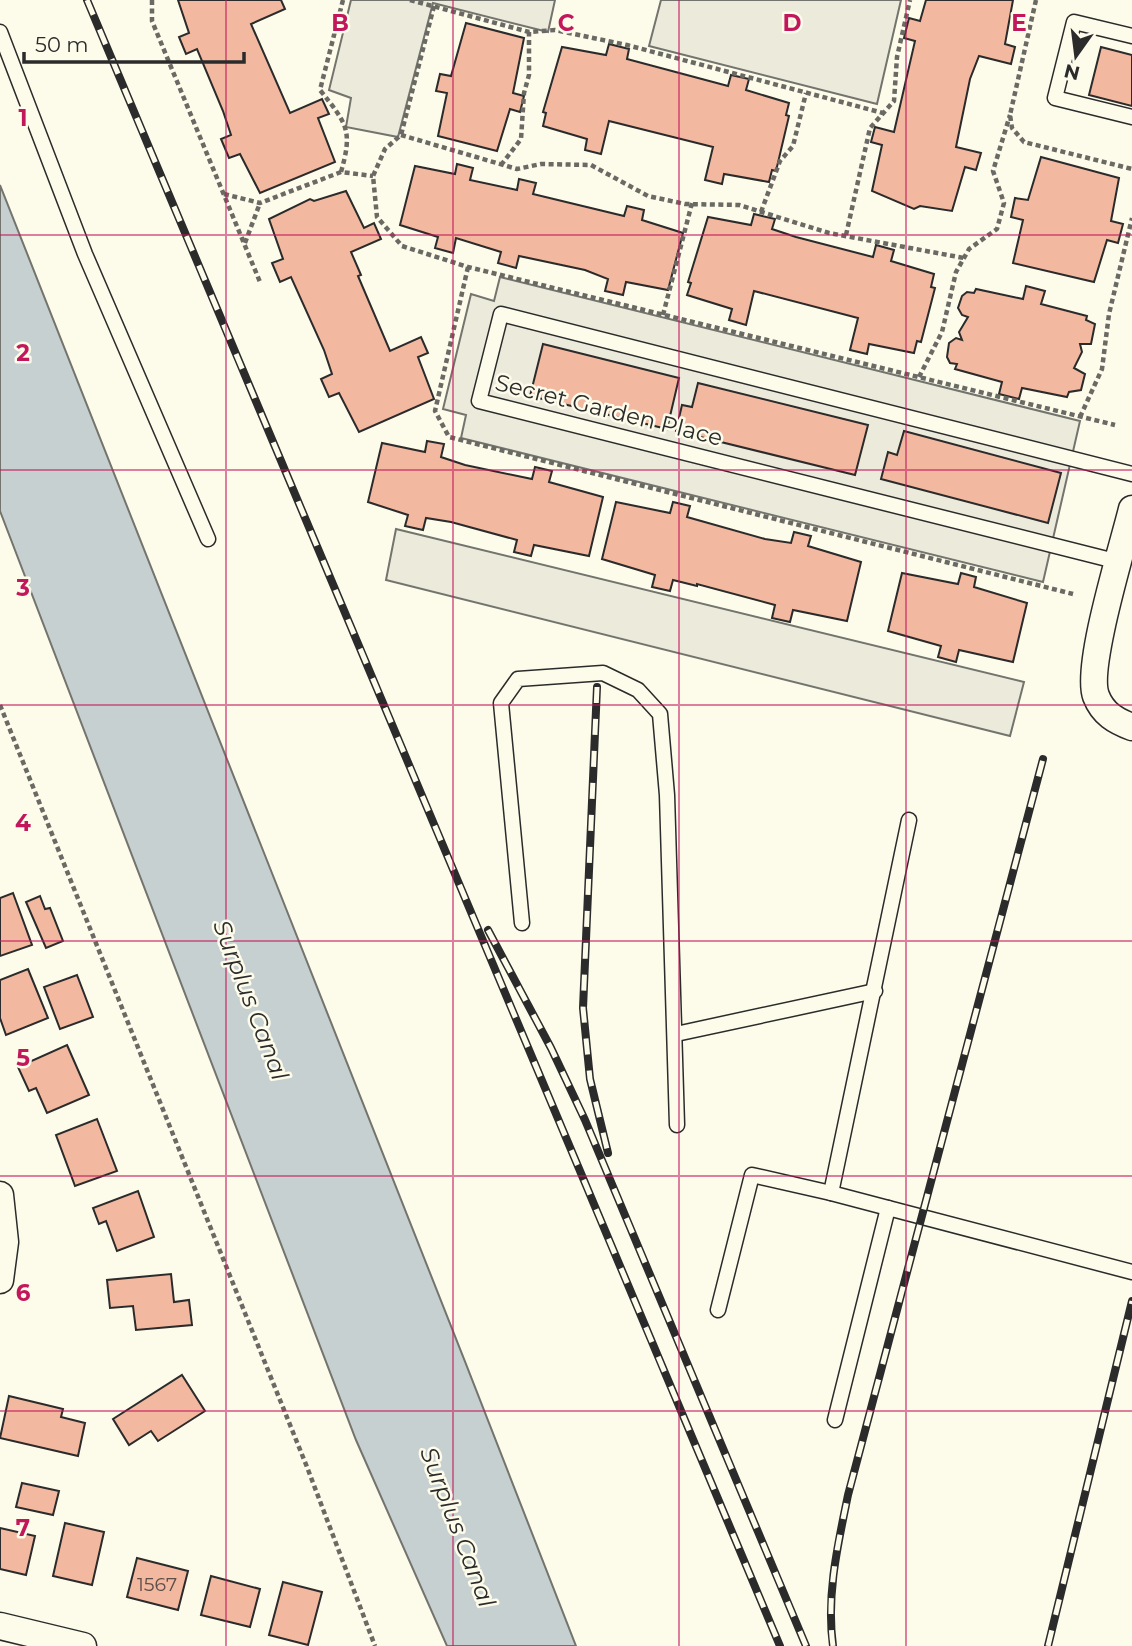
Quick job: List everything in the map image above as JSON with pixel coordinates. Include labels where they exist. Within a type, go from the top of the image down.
[{"type":"street","points":[[1132,509],[1094,670],[1095,694],[1100,705],[1107,714],[1132,727]]},
{"type":"street","points":[[0,1195],[5,1242],[1,1280]]},
{"type":"street","points":[[0,1626],[83,1646]]},
{"type":"lane","points":[[1132,36],[1074,22],[1055,98],[1132,117]]},
{"type":"lane","points":[[0,32],[85,254],[208,540]]},
{"type":"lane","name":"Secret Garden Place","points":[[1119,562],[480,401],[501,314],[1132,474]]},
{"type":"lane","points":[[522,923],[501,703],[518,679],[603,673],[638,690],[660,714],[667,794],[677,1125]]},
{"type":"lane","points":[[831,1193],[909,820]]},
{"type":"lane","points":[[676,1034],[875,991]]},
{"type":"lane","points":[[718,1310],[752,1175],[1132,1272]]},
{"type":"lane","points":[[835,1420],[888,1208]]},
{"type":"path","points":[[152,0],[152,21],[260,282]]},
{"type":"path","points":[[341,172],[349,145],[343,119],[320,90],[343,0]]},
{"type":"path","points":[[410,0],[529,32],[555,30],[627,45],[883,113]]},
{"type":"path","points":[[846,235],[870,128],[894,101],[897,57],[910,0]]},
{"type":"path","points":[[434,6],[401,135],[385,149],[373,176],[377,217],[402,246],[468,267],[1115,425]]},
{"type":"path","points":[[502,165],[521,139],[524,93],[529,75],[529,32]]},
{"type":"path","points":[[761,212],[780,161],[793,146],[807,92]]},
{"type":"path","points":[[919,377],[942,332],[956,272],[969,249],[997,229],[1004,203],[993,171],[1010,115]]},
{"type":"path","points":[[401,135],[517,169],[541,164],[591,165],[648,197],[692,203],[739,205],[846,235],[876,239],[912,251],[964,258]]},
{"type":"path","points":[[224,194],[260,203],[341,172],[373,176]]},
{"type":"path","points":[[245,244],[260,203]]},
{"type":"path","points":[[663,315],[692,203]]},
{"type":"path","points":[[1080,417],[1102,369],[1109,314],[1132,218]]},
{"type":"path","points":[[468,267],[435,411],[449,437],[1073,594]]},
{"type":"path","points":[[0,705],[307,1467],[375,1646]]},
{"type":"shaded area","points":[[351,0],[555,0],[548,32],[433,3],[398,137],[346,127],[351,98],[329,90]]},
{"type":"shaded area","points":[[661,0],[901,0],[877,104],[649,46]]},
{"type":"shaded area","points":[[500,277],[1080,421],[1043,582],[461,438],[466,415],[443,409],[471,294],[494,301]]},
{"type":"shaded area","points":[[396,529],[1024,682],[1010,736],[386,580]]},
{"type":"water","name":"Surplus Canal","points":[[0,185],[576,1646],[447,1646],[356,1440],[0,511]]},
{"type":"building","points":[[178,0],[281,0],[285,9],[251,24],[290,113],[322,99],[329,114],[318,118],[335,162],[260,193],[240,154],[229,158],[221,139],[231,135],[223,111],[197,49],[186,54],[179,37],[189,33]]},
{"type":"building","points":[[926,0],[1013,0],[1005,44],[1015,47],[1011,64],[979,56],[970,79],[956,147],[981,153],[976,170],[965,167],[952,211],[920,206],[914,209],[872,191],[882,145],[871,142],[875,127],[894,132],[915,41],[904,38],[909,18],[920,21]]},
{"type":"building","points":[[466,23],[524,38],[513,93],[524,96],[520,112],[510,109],[497,151],[438,136],[447,93],[436,91],[440,74],[451,76]]},
{"type":"building","points":[[609,44],[629,49],[627,59],[728,86],[731,75],[749,79],[746,90],[789,103],[786,115],[789,116],[776,171],[772,170],[769,182],[724,174],[722,184],[705,180],[713,147],[609,121],[601,154],[585,150],[587,139],[543,126],[546,113],[543,112],[562,47],[606,55]]},
{"type":"building","points":[[1101,47],[1132,55],[1132,106],[1089,95]]},
{"type":"building","points":[[1041,157],[1119,178],[1111,221],[1123,224],[1118,243],[1107,240],[1094,282],[1013,263],[1023,220],[1011,217],[1015,198],[1028,200]]},
{"type":"building","points":[[457,164],[473,168],[470,180],[517,190],[519,179],[536,183],[533,194],[624,216],[627,206],[644,210],[642,220],[683,233],[668,290],[626,282],[623,295],[605,291],[608,279],[585,270],[519,256],[516,268],[498,263],[501,252],[456,238],[453,253],[435,248],[438,237],[400,225],[415,166],[455,174]]},
{"type":"building","points":[[346,191],[364,228],[374,223],[381,239],[351,252],[361,275],[358,276],[390,351],[421,337],[428,353],[418,357],[434,399],[359,432],[339,393],[329,397],[321,379],[332,374],[291,277],[280,282],[272,263],[283,259],[269,219],[310,199],[314,201]]},
{"type":"building","points":[[754,214],[775,219],[772,229],[873,257],[876,245],[894,250],[891,261],[934,274],[931,287],[935,288],[921,342],[917,341],[914,353],[869,344],[867,354],[850,350],[858,318],[754,291],[746,325],[729,320],[732,309],[687,295],[691,283],[688,282],[708,217],[751,225]]},
{"type":"building","points":[[1026,286],[1045,291],[1041,304],[1087,316],[1086,320],[1095,324],[1091,344],[1080,344],[1082,352],[1074,368],[1085,374],[1081,390],[1069,392],[1067,397],[1022,388],[1019,399],[999,394],[1002,382],[955,369],[957,364],[950,363],[947,357],[949,343],[956,338],[962,340],[959,332],[968,317],[962,315],[958,308],[962,296],[967,292],[974,293],[976,289],[1023,299]]},
{"type":"building","points":[[543,344],[679,378],[667,429],[530,396]]},
{"type":"building","points":[[698,383],[868,425],[855,475],[676,431],[682,405],[692,407]]},
{"type":"building","points":[[904,431],[1061,473],[1048,523],[881,479],[888,452],[897,455]]},
{"type":"building","points":[[427,441],[444,444],[441,457],[465,465],[532,479],[535,467],[552,471],[549,482],[603,497],[589,556],[534,545],[531,556],[514,552],[517,540],[451,522],[426,518],[423,530],[405,526],[408,515],[368,502],[382,443],[425,452]]},
{"type":"building","points":[[616,502],[670,513],[673,502],[690,506],[687,517],[765,539],[791,543],[794,532],[811,536],[808,546],[861,562],[847,621],[793,610],[790,622],[772,618],[775,605],[697,584],[673,580],[670,591],[652,587],[655,575],[602,559]]},
{"type":"building","points":[[902,573],[958,584],[961,573],[976,577],[974,587],[1027,603],[1013,662],[959,650],[956,662],[938,657],[941,646],[888,631]]},
{"type":"building","points":[[13,893],[32,945],[0,956],[0,898]]},
{"type":"building","points":[[40,896],[45,909],[50,908],[63,941],[46,948],[26,902]]},
{"type":"building","points":[[28,969],[48,1018],[6,1035],[0,1018],[0,980]]},
{"type":"building","points":[[77,975],[93,1017],[60,1029],[44,987]]},
{"type":"building","points":[[67,1045],[89,1095],[47,1113],[36,1088],[29,1091],[18,1067]]},
{"type":"building","points":[[97,1119],[117,1171],[75,1186],[56,1135]]},
{"type":"building","points":[[138,1191],[154,1237],[117,1251],[106,1221],[99,1224],[93,1208]]},
{"type":"building","points":[[171,1274],[174,1302],[189,1300],[192,1325],[136,1330],[133,1306],[110,1308],[107,1280]]},
{"type":"building","points":[[182,1375],[205,1411],[158,1441],[151,1431],[129,1445],[113,1419]]},
{"type":"building","points":[[9,1396],[63,1409],[61,1417],[85,1423],[78,1456],[0,1438]]},
{"type":"building","points":[[22,1483],[59,1491],[53,1515],[16,1507]]},
{"type":"building","points":[[65,1523],[104,1532],[92,1585],[53,1576]]},
{"type":"building","points":[[0,1528],[35,1536],[26,1575],[0,1569]]},
{"type":"building","points":[[137,1558],[188,1571],[178,1610],[127,1597]]},
{"type":"building","points":[[211,1576],[260,1589],[250,1627],[201,1615]]},
{"type":"building","points":[[283,1582],[322,1592],[308,1645],[269,1635]]},
{"type":"railway","points":[[87,0],[780,1646]]},
{"type":"railway","points":[[597,687],[583,1008],[590,1079],[608,1153]]},
{"type":"railway","points":[[833,1646],[832,1589],[848,1495],[1043,759]]},
{"type":"railway","points":[[488,930],[551,1048],[585,1120],[806,1646]]},
{"type":"railway","points":[[1048,1646],[1132,1301]]}]
